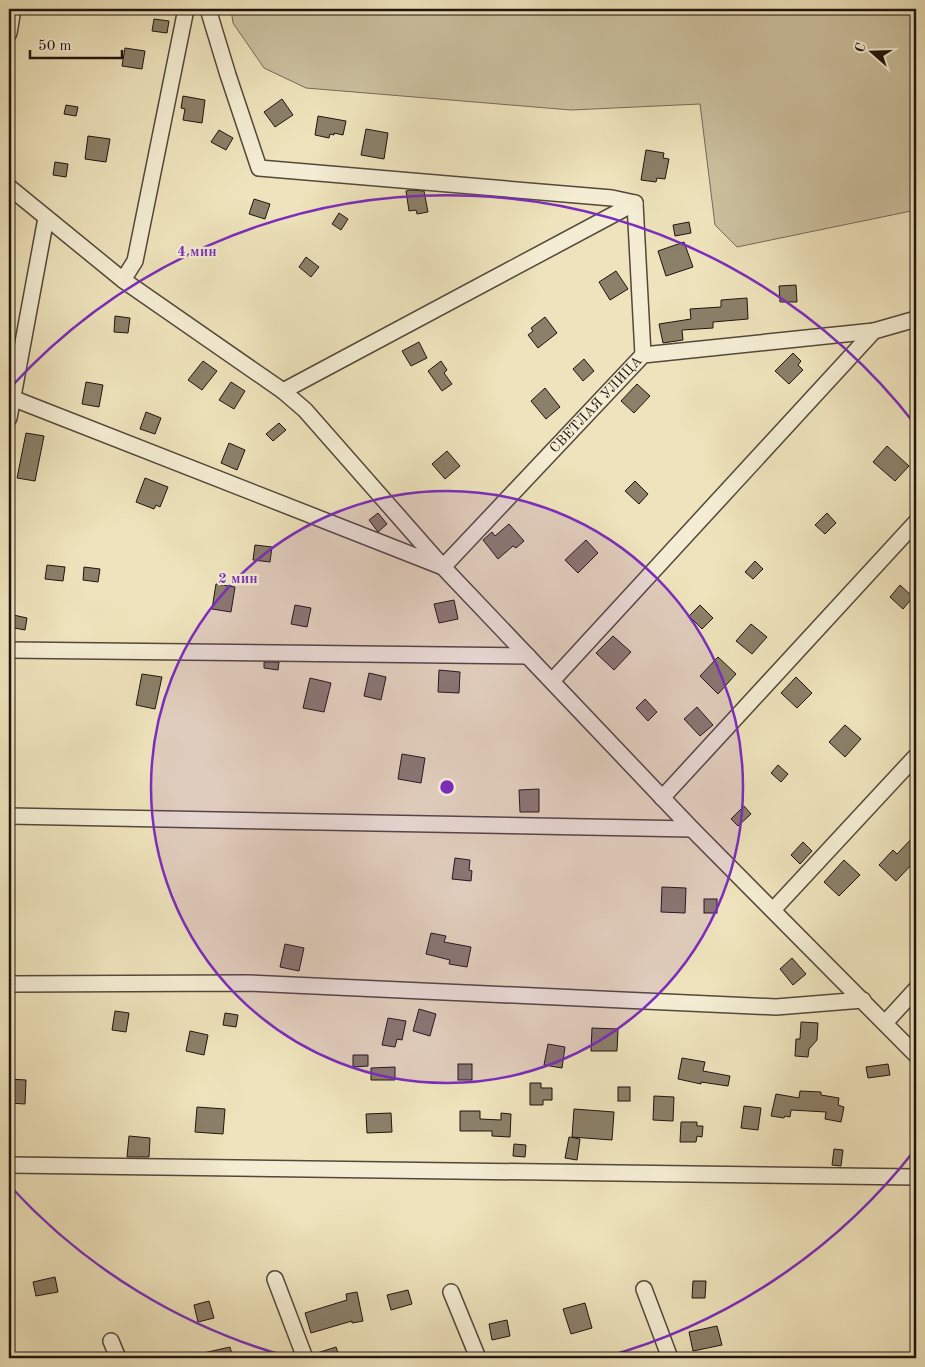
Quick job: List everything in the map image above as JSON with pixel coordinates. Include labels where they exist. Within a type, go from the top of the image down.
[{"type":"street","points":[[9,33],[13,9]]},
{"type":"street","points":[[123,280],[135,261],[186,9]]},
{"type":"street","points":[[208,9],[259,168],[612,198],[635,203]]},
{"type":"street","points":[[9,187],[123,280],[283,392],[305,410],[443,567],[692,829],[916,1055]]},
{"type":"street","points":[[283,392],[635,203]]},
{"type":"street","points":[[635,203],[643,355]]},
{"type":"street","points":[[9,418],[46,218]]},
{"type":"street","name":"СВЕТЛАЯ УЛИЦА","points":[[443,567],[643,355],[874,331],[916,319]]},
{"type":"street","points":[[552,681],[874,331]]},
{"type":"street","points":[[12,398],[443,567]]},
{"type":"street","points":[[662,798],[916,522]]},
{"type":"street","points":[[9,650],[528,656]]},
{"type":"street","points":[[773,910],[916,756]]},
{"type":"street","points":[[9,816],[692,829]]},
{"type":"street","points":[[9,984],[248,983],[776,1007],[863,1000]]},
{"type":"street","points":[[885,1023],[916,989]]},
{"type":"street","points":[[9,1165],[916,1176]]},
{"type":"street","points":[[275,1279],[304,1358]]},
{"type":"street","points":[[644,1289],[670,1358]]},
{"type":"street","points":[[451,1292],[478,1358]]},
{"type":"street","points":[[111,1340],[118,1358]]},
{"type":"shaded area","points":[[231,9],[916,9],[916,210],[737,247],[715,225],[700,104],[571,110],[306,88],[264,68],[233,23]]},
{"type":"building","points":[[154,19],[169,21],[167,33],[152,31]]},
{"type":"building","points":[[125,48],[145,51],[142,69],[122,66]]},
{"type":"building","points":[[183,96],[205,100],[202,123],[183,120],[185,109],[181,108]]},
{"type":"building","points":[[282,99],[293,115],[275,127],[264,112]]},
{"type":"building","points":[[66,105],[78,107],[76,116],[64,114]]},
{"type":"building","points":[[318,116],[346,121],[343,135],[334,133],[334,135],[330,134],[329,138],[315,135]]},
{"type":"building","points":[[366,129],[388,133],[384,159],[361,155]]},
{"type":"building","points":[[219,130],[233,138],[226,150],[211,142]]},
{"type":"building","points":[[88,136],[110,139],[106,162],[85,159]]},
{"type":"building","points":[[646,150],[664,153],[663,158],[669,159],[665,179],[657,178],[656,182],[641,180]]},
{"type":"building","points":[[55,162],[68,164],[66,177],[53,175]]},
{"type":"building","points":[[406,191],[424,191],[428,212],[417,214],[416,210],[409,211]]},
{"type":"building","points":[[254,199],[270,204],[265,219],[249,214]]},
{"type":"building","points":[[339,213],[348,219],[341,230],[332,224]]},
{"type":"building","points":[[689,222],[691,233],[675,236],[673,225]]},
{"type":"building","points":[[684,242],[693,267],[666,276],[658,251]]},
{"type":"building","points":[[306,257],[319,267],[311,277],[299,267]]},
{"type":"building","points":[[616,271],[628,289],[610,300],[599,282]]},
{"type":"building","points":[[796,285],[797,302],[780,302],[779,286]]},
{"type":"building","points":[[747,298],[748,319],[713,322],[713,328],[682,330],[683,340],[663,343],[659,324],[691,319],[690,309],[721,307],[721,300]]},
{"type":"building","points":[[115,316],[130,318],[128,333],[114,332]]},
{"type":"building","points":[[545,317],[557,333],[538,348],[528,335],[533,331],[531,328]]},
{"type":"building","points":[[419,342],[427,358],[411,366],[402,351]]},
{"type":"building","points":[[793,353],[801,361],[798,365],[803,370],[789,384],[775,371]]},
{"type":"building","points":[[584,359],[594,371],[583,381],[573,369]]},
{"type":"building","points":[[203,361],[217,371],[202,390],[188,380]]},
{"type":"building","points":[[441,361],[447,370],[444,373],[452,384],[442,391],[428,371]]},
{"type":"building","points":[[86,382],[103,385],[99,407],[82,404]]},
{"type":"building","points":[[231,382],[245,391],[234,409],[219,400]]},
{"type":"building","points":[[637,384],[650,396],[634,413],[621,401]]},
{"type":"building","points":[[545,388],[560,407],[546,419],[531,401]]},
{"type":"building","points":[[146,412],[161,418],[155,434],[140,429]]},
{"type":"building","points":[[279,423],[286,430],[273,441],[266,434]]},
{"type":"building","points":[[26,433],[44,436],[35,481],[17,478]]},
{"type":"building","points":[[229,443],[245,450],[237,470],[221,463]]},
{"type":"building","points":[[887,446],[909,466],[895,481],[873,462]]},
{"type":"building","points":[[447,451],[460,466],[445,479],[432,464]]},
{"type":"building","points":[[145,478],[168,487],[160,507],[156,505],[154,509],[136,502]]},
{"type":"building","points":[[635,481],[648,494],[639,504],[625,491]]},
{"type":"building","points":[[378,513],[387,524],[378,532],[369,520]]},
{"type":"building","points":[[827,513],[836,523],[825,534],[815,525]]},
{"type":"building","points":[[509,524],[524,541],[516,548],[513,546],[498,559],[483,540],[492,532],[495,536]]},
{"type":"building","points":[[586,540],[598,553],[578,573],[565,560]]},
{"type":"building","points":[[255,545],[272,547],[270,562],[253,560]]},
{"type":"building","points":[[755,561],[763,569],[753,579],[745,572]]},
{"type":"building","points":[[47,565],[65,567],[63,581],[45,579]]},
{"type":"building","points":[[84,567],[100,569],[98,582],[83,580]]},
{"type":"building","points":[[216,584],[235,587],[231,612],[212,609]]},
{"type":"building","points":[[900,585],[913,597],[903,609],[890,597]]},
{"type":"building","points":[[454,600],[458,619],[439,623],[434,604]]},
{"type":"building","points":[[295,605],[311,608],[307,627],[291,624]]},
{"type":"building","points":[[700,605],[713,618],[702,629],[689,616]]},
{"type":"building","points":[[9,614],[27,618],[25,630],[9,627]]},
{"type":"building","points":[[751,624],[767,637],[752,654],[736,641]]},
{"type":"building","points":[[613,636],[631,652],[614,670],[596,653]]},
{"type":"building","points":[[718,657],[736,674],[718,694],[700,676]]},
{"type":"building","points":[[264,662],[279,662],[278,670],[264,668]]},
{"type":"building","points":[[439,670],[460,672],[459,693],[438,692]]},
{"type":"building","points":[[369,673],[386,677],[381,700],[364,696]]},
{"type":"building","points":[[142,674],[162,677],[155,709],[136,705]]},
{"type":"building","points":[[796,677],[812,693],[797,708],[781,693]]},
{"type":"building","points":[[310,678],[331,683],[324,712],[303,708]]},
{"type":"building","points":[[645,699],[657,712],[648,721],[636,708]]},
{"type":"building","points":[[697,707],[713,725],[700,736],[684,719]]},
{"type":"building","points":[[845,725],[861,739],[845,757],[829,742]]},
{"type":"building","points":[[402,754],[425,758],[421,783],[398,779]]},
{"type":"building","points":[[778,765],[788,774],[781,782],[771,773]]},
{"type":"building","points":[[539,789],[539,812],[520,812],[519,790]]},
{"type":"building","points":[[744,806],[751,814],[738,826],[731,819]]},
{"type":"building","points":[[916,834],[916,860],[896,881],[879,865],[893,850],[897,854]]},
{"type":"building","points":[[803,842],[812,851],[800,864],[791,855]]},
{"type":"building","points":[[455,858],[470,860],[471,881],[452,879]]},
{"type":"building","points":[[844,860],[860,875],[839,896],[824,882]]},
{"type":"building","points":[[662,887],[686,888],[685,913],[661,912]]},
{"type":"building","points":[[704,899],[717,899],[717,913],[704,913]]},
{"type":"building","points":[[431,933],[446,936],[444,942],[471,947],[467,967],[449,964],[450,960],[426,954]]},
{"type":"building","points":[[285,944],[304,948],[299,971],[280,967]]},
{"type":"building","points":[[792,958],[806,974],[793,985],[780,969]]},
{"type":"building","points":[[419,1009],[436,1014],[430,1036],[413,1031]]},
{"type":"building","points":[[115,1011],[129,1013],[126,1032],[112,1030]]},
{"type":"building","points":[[225,1013],[238,1015],[236,1027],[223,1025]]},
{"type":"building","points":[[388,1018],[406,1021],[402,1040],[397,1039],[395,1047],[382,1045]]},
{"type":"building","points":[[801,1022],[818,1023],[817,1040],[809,1049],[808,1057],[795,1056],[796,1039],[800,1039]]},
{"type":"building","points":[[592,1028],[618,1029],[617,1051],[591,1051]]},
{"type":"building","points":[[190,1031],[208,1035],[204,1055],[186,1051]]},
{"type":"building","points":[[548,1044],[565,1047],[562,1068],[544,1065]]},
{"type":"building","points":[[353,1055],[368,1055],[368,1066],[353,1067]]},
{"type":"building","points":[[682,1058],[705,1062],[703,1071],[730,1076],[728,1086],[701,1082],[701,1084],[678,1079]]},
{"type":"building","points":[[458,1064],[472,1064],[472,1080],[458,1080]]},
{"type":"building","points":[[888,1064],[890,1075],[868,1078],[866,1067]]},
{"type":"building","points":[[395,1067],[395,1080],[371,1080],[371,1068]]},
{"type":"building","points":[[9,1079],[26,1080],[25,1104],[9,1103]]},
{"type":"building","points":[[530,1083],[541,1083],[541,1088],[552,1088],[552,1100],[543,1100],[543,1105],[530,1105]]},
{"type":"building","points":[[618,1087],[630,1087],[630,1101],[618,1101]]},
{"type":"building","points":[[800,1091],[821,1092],[821,1095],[839,1098],[838,1105],[844,1107],[841,1122],[825,1119],[826,1112],[791,1110],[790,1117],[771,1116],[776,1094],[799,1098]]},
{"type":"building","points":[[654,1096],[674,1097],[673,1121],[653,1120]]},
{"type":"building","points":[[744,1106],[761,1108],[758,1130],[741,1128]]},
{"type":"building","points":[[197,1107],[225,1109],[223,1134],[195,1132]]},
{"type":"building","points":[[574,1109],[614,1112],[612,1140],[572,1137]]},
{"type":"building","points":[[460,1111],[480,1111],[480,1119],[501,1120],[501,1113],[511,1114],[510,1137],[492,1136],[492,1131],[460,1131]]},
{"type":"building","points":[[391,1113],[392,1132],[367,1133],[366,1114]]},
{"type":"building","points":[[681,1122],[697,1122],[697,1126],[703,1126],[702,1137],[697,1136],[696,1142],[680,1142]]},
{"type":"building","points":[[129,1136],[150,1138],[149,1157],[127,1157]]},
{"type":"building","points":[[569,1137],[580,1139],[577,1160],[565,1158]]},
{"type":"building","points":[[514,1144],[526,1145],[525,1157],[513,1156]]},
{"type":"building","points":[[834,1149],[843,1150],[841,1166],[832,1165]]},
{"type":"building","points":[[55,1277],[58,1292],[36,1296],[33,1282]]},
{"type":"building","points":[[693,1281],[706,1281],[705,1298],[692,1298]]},
{"type":"building","points":[[408,1290],[412,1304],[391,1310],[387,1295]]},
{"type":"building","points":[[357,1292],[363,1321],[352,1323],[352,1321],[311,1333],[305,1313],[347,1300],[346,1294]]},
{"type":"building","points":[[209,1301],[214,1318],[198,1322],[194,1305]]},
{"type":"building","points":[[585,1303],[592,1328],[571,1334],[563,1309]]},
{"type":"building","points":[[507,1320],[510,1336],[492,1340],[489,1324]]},
{"type":"building","points":[[717,1326],[722,1345],[693,1351],[689,1332]]},
{"type":"building","points":[[230,1347],[233,1358],[200,1358],[199,1354]]},
{"type":"building","points":[[336,1347],[340,1358],[314,1358],[314,1354]]}]
